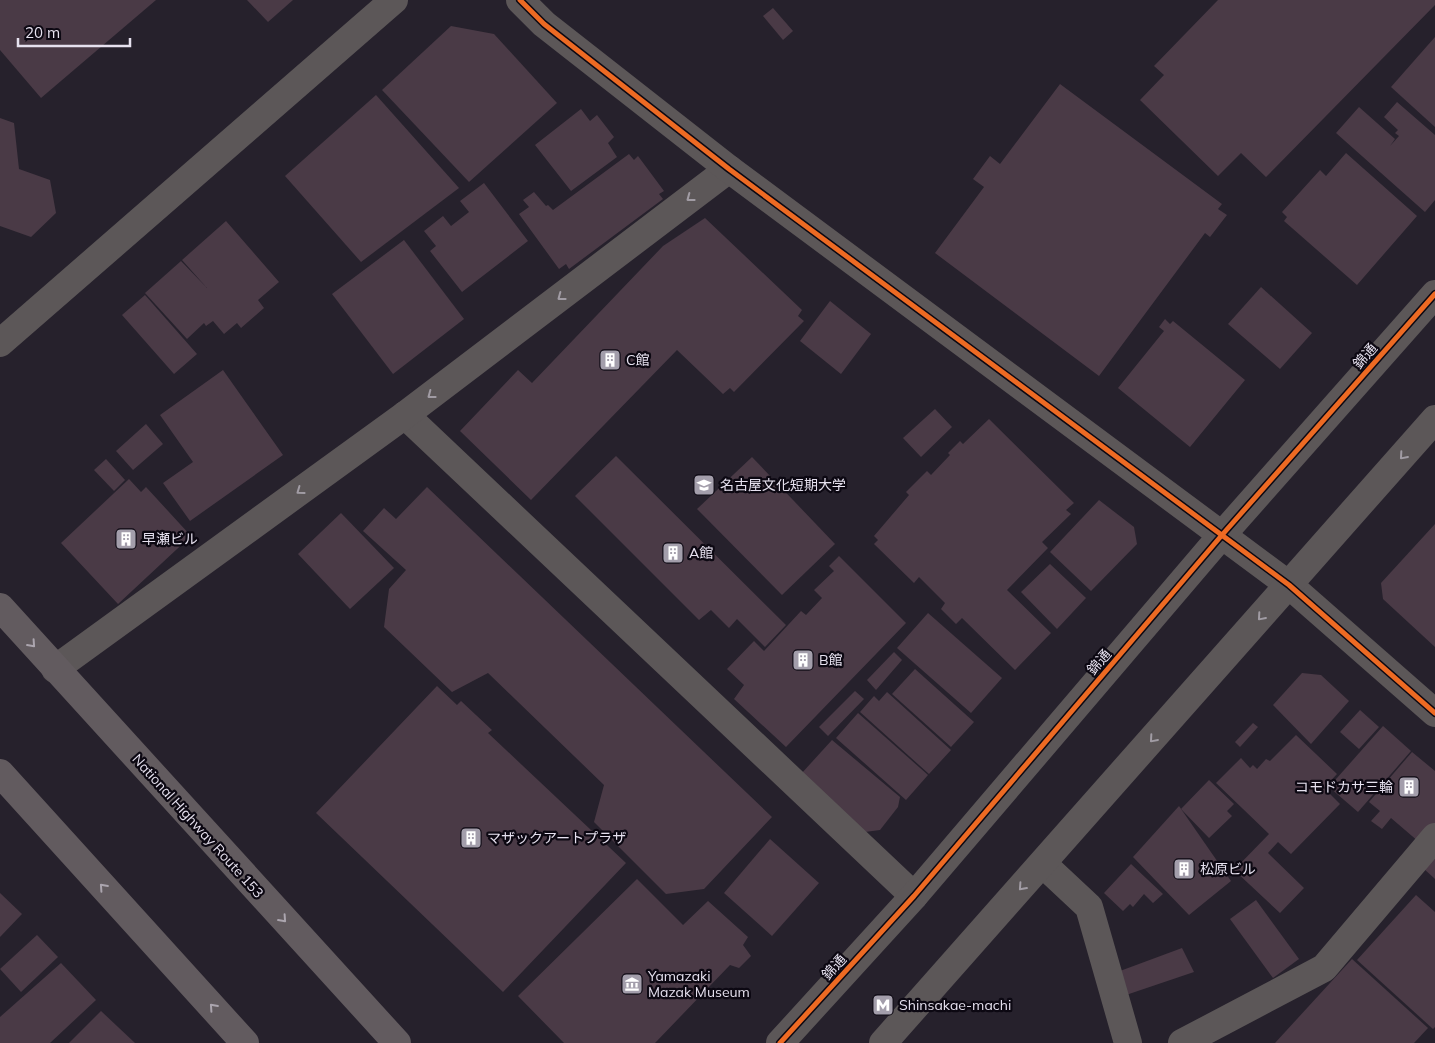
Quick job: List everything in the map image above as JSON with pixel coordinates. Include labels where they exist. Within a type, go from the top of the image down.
[{"type":"highway","name":"National Highway Route 153","points":[[0,607],[397,1043]]},
{"type":"highway","points":[[0,774],[245,1043]]},
{"type":"street","points":[[0,343],[394,0]]},
{"type":"street","points":[[520,0],[544,24],[729,169],[1289,586],[1435,713]]},
{"type":"street","points":[[55,669],[405,416],[729,169]]},
{"type":"street","name":"錦通","points":[[780,1043],[914,896],[1222,535],[1435,294]]},
{"type":"street","points":[[405,416],[914,896]]},
{"type":"street","points":[[883,1043],[1435,419]]},
{"type":"street","points":[[1182,1043],[1324,968],[1435,837]]},
{"type":"street","points":[[1043,864],[1089,907],[1128,1043]]},
{"type":"building","points":[[0,0],[156,0],[41,98],[0,50]]},
{"type":"building","points":[[247,0],[293,0],[268,22]]},
{"type":"building","points":[[1218,0],[1435,0],[1435,5],[1266,177],[1241,153],[1218,176],[1140,100],[1164,75],[1154,66]]},
{"type":"building","points":[[773,8],[793,31],[783,40],[763,16]]},
{"type":"building","points":[[451,26],[494,34],[557,103],[469,182],[382,90]]},
{"type":"building","points":[[1435,37],[1435,127],[1391,87]]},
{"type":"building","points":[[1060,84],[1222,204],[1218,209],[1227,215],[1210,237],[1205,233],[1099,376],[935,253],[984,187],[973,179],[990,156],[1000,164]]},
{"type":"building","points":[[376,95],[459,188],[361,262],[285,176]]},
{"type":"building","points":[[1397,102],[1435,135],[1435,200],[1425,212],[1336,133],[1359,107],[1395,139],[1390,146],[1399,136],[1395,133],[1398,130],[1384,117]]},
{"type":"building","points":[[581,109],[590,121],[597,115],[614,137],[608,143],[617,157],[571,191],[535,145]]},
{"type":"building","points":[[0,118],[14,123],[19,169],[50,180],[56,213],[31,237],[0,226]]},
{"type":"building","points":[[1346,153],[1417,216],[1357,285],[1284,221],[1287,217],[1282,212],[1320,170],[1326,176]]},
{"type":"building","points":[[629,154],[634,160],[638,156],[664,191],[659,194],[663,199],[569,269],[566,264],[559,269],[519,214],[529,207],[523,200],[534,192],[546,206],[548,205],[553,210]]},
{"type":"building","points":[[484,183],[528,241],[462,292],[430,251],[436,246],[424,231],[443,216],[451,226],[469,212],[460,201]]},
{"type":"building","name":"C館","points":[[705,218],[802,310],[798,316],[804,321],[734,392],[730,388],[723,394],[677,350],[531,500],[460,431],[518,370],[532,383],[663,246]]},
{"type":"building","points":[[226,221],[279,282],[258,300],[264,308],[241,328],[237,323],[224,334],[213,321],[206,326],[204,323],[187,339],[145,293],[181,261],[207,288],[182,260]]},
{"type":"building","points":[[404,240],[464,319],[393,374],[332,294]]},
{"type":"building","points":[[1261,287],[1312,333],[1280,369],[1228,324]]},
{"type":"building","points":[[145,295],[197,354],[174,374],[122,315]]},
{"type":"building","points":[[830,301],[871,334],[841,374],[800,341]]},
{"type":"building","points":[[1165,319],[1170,324],[1173,321],[1245,380],[1190,447],[1118,388],[1164,331],[1159,327]]},
{"type":"building","points":[[223,370],[283,455],[190,521],[163,483],[193,462],[160,415]]},
{"type":"building","points":[[935,409],[952,427],[921,457],[903,438]]},
{"type":"building","points":[[989,419],[1074,503],[1066,510],[1071,514],[1042,542],[1048,548],[1007,590],[1051,633],[1015,670],[962,618],[956,624],[941,609],[945,603],[919,577],[914,583],[874,544],[878,540],[874,536],[909,495],[906,492],[927,471],[931,475],[960,441],[963,444]]},
{"type":"building","points":[[146,424],[163,444],[133,470],[116,451]]},
{"type":"building","name":"A館","points":[[616,456],[786,625],[765,647],[737,619],[729,628],[711,610],[699,620],[575,496]]},
{"type":"building","points":[[752,457],[835,544],[782,595],[697,509]]},
{"type":"building","points":[[106,459],[125,480],[114,491],[94,470]]},
{"type":"building","name":"早瀬ビル","points":[[129,479],[141,492],[146,487],[191,536],[118,604],[61,543]]},
{"type":"building","points":[[427,487],[772,817],[704,889],[666,894],[594,822],[604,785],[488,673],[452,692],[384,627],[389,589],[406,570],[363,531],[384,508],[396,519]]},
{"type":"building","points":[[1099,500],[1134,527],[1137,544],[1091,591],[1050,552]]},
{"type":"building","points":[[341,513],[394,568],[350,609],[298,554]]},
{"type":"building","points":[[1435,524],[1435,647],[1383,599],[1381,583]]},
{"type":"building","name":"B館","points":[[839,556],[906,623],[786,747],[734,699],[744,685],[727,669],[754,641],[764,651],[801,611],[806,615],[822,598],[814,590],[834,571],[829,566]]},
{"type":"building","points":[[1050,564],[1086,598],[1057,629],[1021,592]]},
{"type":"building","points":[[928,613],[1002,678],[971,713],[897,648]]},
{"type":"building","points":[[894,652],[902,660],[876,690],[867,680]]},
{"type":"building","points":[[915,669],[974,722],[951,747],[892,694]]},
{"type":"building","points":[[1302,673],[1321,675],[1349,701],[1311,744],[1273,705]]},
{"type":"building","name":"マザックアートプラザ","points":[[437,686],[457,705],[461,701],[492,730],[488,733],[626,863],[503,992],[316,813]]},
{"type":"building","points":[[855,691],[864,699],[828,736],[819,727]]},
{"type":"building","points":[[887,692],[951,750],[929,774],[860,712],[874,696],[879,701]]},
{"type":"building","points":[[1360,710],[1379,727],[1359,749],[1340,732]]},
{"type":"building","points":[[858,713],[928,775],[906,800],[836,738]]},
{"type":"building","points":[[1253,723],[1258,727],[1240,747],[1235,742]]},
{"type":"building","points":[[1383,726],[1411,751],[1358,812],[1329,787]]},
{"type":"building","points":[[1296,735],[1337,774],[1324,788],[1340,804],[1291,854],[1278,842],[1268,853],[1304,888],[1280,913],[1234,870],[1269,834],[1216,783],[1241,758],[1250,768],[1253,765],[1257,769],[1266,759],[1270,761]]},
{"type":"building","points":[[832,740],[900,797],[898,807],[880,830],[865,832],[801,774]]},
{"type":"building","name":"コモドカサ三輪","points":[[1412,752],[1435,771],[1435,823],[1419,842],[1391,818],[1382,829],[1371,821],[1380,811],[1369,802]]},
{"type":"building","points":[[1209,780],[1234,804],[1227,811],[1232,816],[1209,838],[1181,809]]},
{"type":"building","name":"松原ビル","points":[[1179,806],[1231,881],[1189,915],[1133,857]]},
{"type":"building","points":[[770,839],[819,883],[772,936],[724,893]]},
{"type":"building","points":[[1435,854],[1435,879],[1423,868]]},
{"type":"building","points":[[1131,864],[1163,894],[1153,903],[1144,894],[1133,907],[1130,904],[1123,911],[1104,893]]},
{"type":"building","points":[[637,879],[683,925],[708,901],[748,937],[743,945],[751,956],[739,968],[730,965],[655,1043],[564,1043],[518,996]]},
{"type":"building","points":[[0,893],[22,914],[0,937]]},
{"type":"building","points":[[1416,895],[1435,912],[1435,1027],[1433,1029],[1357,960]]},
{"type":"building","points":[[1256,900],[1299,959],[1273,978],[1230,919]]},
{"type":"building","points":[[37,935],[58,957],[21,992],[0,969]]},
{"type":"building","points":[[1182,948],[1194,972],[1126,995],[1120,971]]},
{"type":"building","points":[[1352,959],[1428,1028],[1414,1043],[1275,1043]]},
{"type":"building","points":[[61,963],[96,1000],[50,1043],[0,1043],[0,1017]]},
{"type":"building","points":[[101,1011],[135,1043],[69,1043]]},
{"type":"cycle path","points":[[520,0],[544,24],[729,169],[1289,585],[1435,713]]},
{"type":"cycle path","points":[[780,1043],[914,896],[1222,535],[1435,294]]},
{"type":"place","name":"C館","points":[[610,360]]},
{"type":"place","name":"名古屋文化短期大学","points":[[704,485]]},
{"type":"place","name":"早瀬ビル","points":[[126,539]]},
{"type":"place","name":"A館","points":[[673,553]]},
{"type":"place","name":"B館","points":[[803,660]]},
{"type":"place","name":"コモドカサ三輪","points":[[1409,787]]},
{"type":"place","name":"マザックアートプラザ","points":[[471,838]]},
{"type":"place","name":"松原ビル","points":[[1184,869]]},
{"type":"place","name":"Yamazaki Mazak Museum","points":[[632,984]]},
{"type":"place","name":"Shinsakae-machi","points":[[883,1005]]}]
